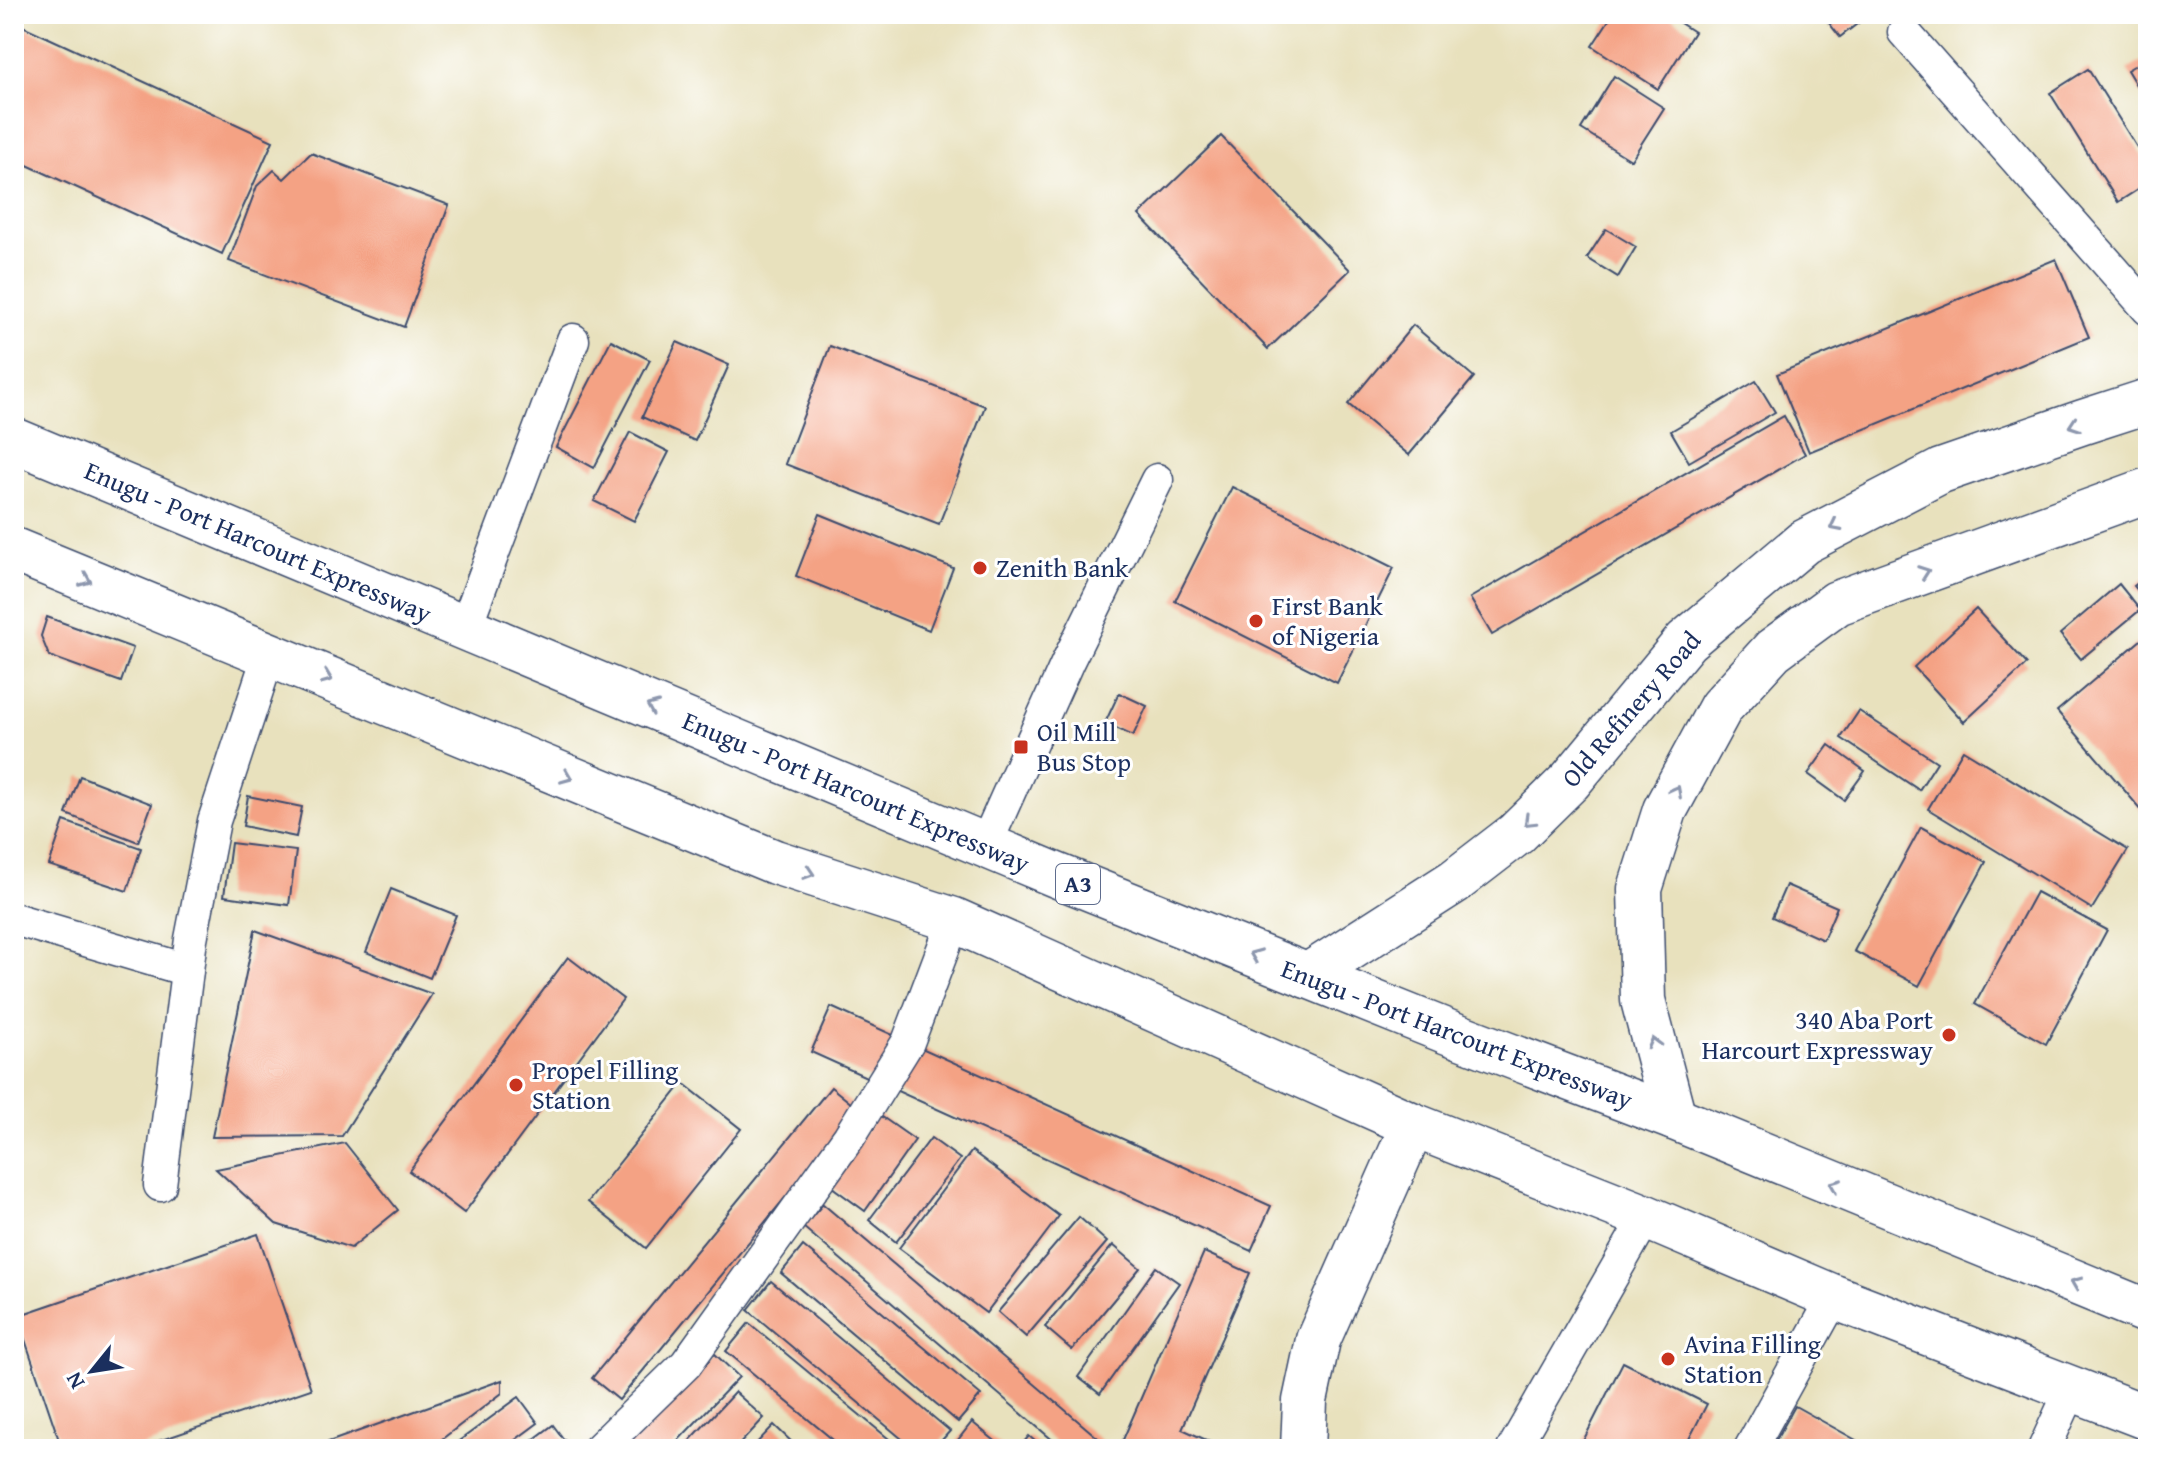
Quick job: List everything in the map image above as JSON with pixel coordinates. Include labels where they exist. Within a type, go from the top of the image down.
[{"type":"main road","name":"Old Refinery Road","points":[[1307,976],[1455,881],[1516,834],[1570,781],[1686,641],[1804,542],[1941,471],[2148,401]]},
{"type":"main road","name":"Enugu - Port Harcourt Expressway","points":[[14,440],[985,846],[1307,976],[1674,1118],[2148,1312]]},
{"type":"main road","points":[[1674,1118],[1643,1000],[1640,889],[1665,810],[1721,707],[1773,650],[1837,603],[2148,490]]},
{"type":"main road","points":[[14,550],[775,862],[954,920],[1413,1125],[1646,1217],[1834,1297],[2148,1418]]},
{"type":"main road","points":[[1303,1449],[1305,1401],[1318,1340],[1413,1125]]},
{"type":"lane","points":[[1904,32],[2148,309]]},
{"type":"lane","points":[[465,628],[573,340]]},
{"type":"lane","points":[[985,846],[1068,661],[1157,480]]},
{"type":"lane","points":[[160,1185],[187,970],[214,821],[269,654]]},
{"type":"lane","points":[[14,919],[187,970]]},
{"type":"lane","points":[[599,1449],[686,1364],[849,1137],[908,1042],[954,920]]},
{"type":"lane","points":[[1513,1449],[1646,1217]]},
{"type":"lane","points":[[1750,1449],[1834,1297]]},
{"type":"lane","points":[[2044,1449],[2072,1388]]},
{"type":"building","points":[[1613,14],[1666,14],[1694,32],[1658,89],[1592,46]]},
{"type":"building","points":[[1822,14],[1870,14],[1840,37]]},
{"type":"building","points":[[14,22],[273,141],[222,254],[14,159]]},
{"type":"building","points":[[2148,58],[2148,105],[2127,70]]},
{"type":"building","points":[[2088,69],[2148,165],[2148,183],[2118,202],[2050,93]]},
{"type":"building","points":[[1614,76],[1664,108],[1631,160],[1581,129]]},
{"type":"building","points":[[1221,136],[1350,270],[1268,349],[1139,215]]},
{"type":"building","points":[[311,153],[449,205],[404,327],[229,261],[257,186],[274,170],[284,179]]},
{"type":"building","points":[[1606,229],[1636,247],[1618,277],[1587,258]]},
{"type":"building","points":[[2056,259],[2089,337],[1809,452],[1777,374]]},
{"type":"building","points":[[1413,325],[1474,377],[1409,455],[1348,404]]},
{"type":"building","points":[[611,340],[650,360],[594,468],[556,447]]},
{"type":"building","points":[[677,342],[729,365],[695,441],[642,417]]},
{"type":"building","points":[[830,346],[985,406],[939,524],[785,464]]},
{"type":"building","points":[[1756,381],[1775,412],[1689,462],[1671,431]]},
{"type":"building","points":[[1784,416],[1805,454],[1492,635],[1470,598]]},
{"type":"building","points":[[630,432],[669,452],[634,521],[594,501]]},
{"type":"building","points":[[1232,487],[1394,568],[1337,683],[1175,601]]},
{"type":"building","points":[[820,514],[953,568],[929,630],[796,576]]},
{"type":"building","points":[[2148,575],[2148,603],[2134,586]]},
{"type":"building","points":[[2119,584],[2140,610],[2081,659],[2060,634]]},
{"type":"building","points":[[1976,609],[2027,664],[1964,722],[1914,667]]},
{"type":"building","points":[[47,617],[133,648],[121,682],[49,656],[41,636]]},
{"type":"building","points":[[2148,634],[2148,818],[2057,711]]},
{"type":"building","points":[[1119,693],[1147,706],[1133,736],[1105,723]]},
{"type":"building","points":[[1859,711],[1937,762],[1919,790],[1841,738]]},
{"type":"building","points":[[1829,745],[1865,771],[1844,800],[1808,774]]},
{"type":"building","points":[[1963,750],[2128,850],[2092,909],[1928,809]]},
{"type":"building","points":[[80,776],[152,804],[138,842],[66,814]]},
{"type":"building","points":[[248,796],[302,807],[296,837],[243,826]]},
{"type":"building","points":[[64,821],[141,848],[127,891],[49,865]]},
{"type":"building","points":[[1921,827],[1986,862],[1919,986],[1854,951]]},
{"type":"building","points":[[231,843],[296,851],[289,905],[224,896]]},
{"type":"building","points":[[1786,885],[1837,907],[1823,940],[1772,917]]},
{"type":"building","points":[[391,889],[456,915],[430,978],[366,952]]},
{"type":"building","points":[[2036,892],[2107,930],[2046,1044],[1975,1004]]},
{"type":"building","points":[[255,930],[432,994],[342,1136],[212,1137]]},
{"type":"building","name":"Propel Filling Station","points":[[568,957],[623,999],[464,1213],[409,1171]]},
{"type":"building","points":[[831,1007],[1271,1206],[1251,1251],[811,1052]]},
{"type":"building","points":[[683,1083],[741,1129],[646,1248],[588,1202]]},
{"type":"building","points":[[831,1087],[858,1109],[619,1400],[592,1378]]},
{"type":"building","points":[[878,1114],[915,1140],[865,1211],[828,1184]]},
{"type":"building","points":[[931,1138],[960,1159],[896,1242],[869,1220]]},
{"type":"building","points":[[345,1143],[398,1210],[351,1248],[276,1224],[216,1169]]},
{"type":"building","points":[[972,1151],[1059,1216],[986,1313],[899,1248]]},
{"type":"building","points":[[823,1204],[1111,1449],[1063,1449],[803,1227]]},
{"type":"building","points":[[1079,1217],[1107,1242],[1026,1337],[998,1312]]},
{"type":"building","points":[[258,1234],[311,1389],[135,1449],[62,1449],[17,1316]]},
{"type":"building","points":[[1113,1245],[1140,1268],[1072,1350],[1045,1327]]},
{"type":"building","points":[[803,1246],[981,1395],[958,1422],[781,1273]]},
{"type":"building","points":[[1204,1252],[1250,1273],[1182,1429],[1226,1449],[1119,1449]]},
{"type":"building","points":[[1156,1267],[1179,1283],[1100,1394],[1078,1377]]},
{"type":"building","points":[[771,1281],[950,1431],[934,1449],[914,1449],[748,1310]]},
{"type":"building","points":[[749,1323],[901,1449],[844,1449],[726,1351]]},
{"type":"building","points":[[714,1353],[739,1377],[670,1449],[622,1449]]},
{"type":"building","points":[[1623,1362],[1707,1404],[1684,1449],[1579,1449]]},
{"type":"building","points":[[502,1380],[502,1393],[429,1449],[309,1449]]},
{"type":"building","points":[[735,1392],[764,1418],[735,1449],[682,1449]]},
{"type":"building","points":[[519,1397],[538,1423],[503,1449],[448,1449]]},
{"type":"building","points":[[1795,1406],[1872,1449],[1771,1449]]},
{"type":"building","points":[[972,1422],[1000,1445],[997,1449],[951,1449]]},
{"type":"building","points":[[553,1425],[571,1449],[521,1449]]},
{"type":"building","points":[[774,1425],[796,1449],[751,1449]]},
{"type":"building","points":[[1029,1436],[1044,1449],[1018,1449]]},
{"type":"place","name":"Zenith Bank","points":[[980,568]]},
{"type":"place","name":"First Bank of Nigeria","points":[[1256,621]]},
{"type":"place","name":"Oil Mill Bus Stop","points":[[1021,747]]},
{"type":"place","name":"340 Aba Port Harcourt Expressway","points":[[1949,1035]]},
{"type":"place","name":"Propel Filling Station","points":[[516,1085]]},
{"type":"place","name":"Avina Filling Station","points":[[1668,1359]]}]
